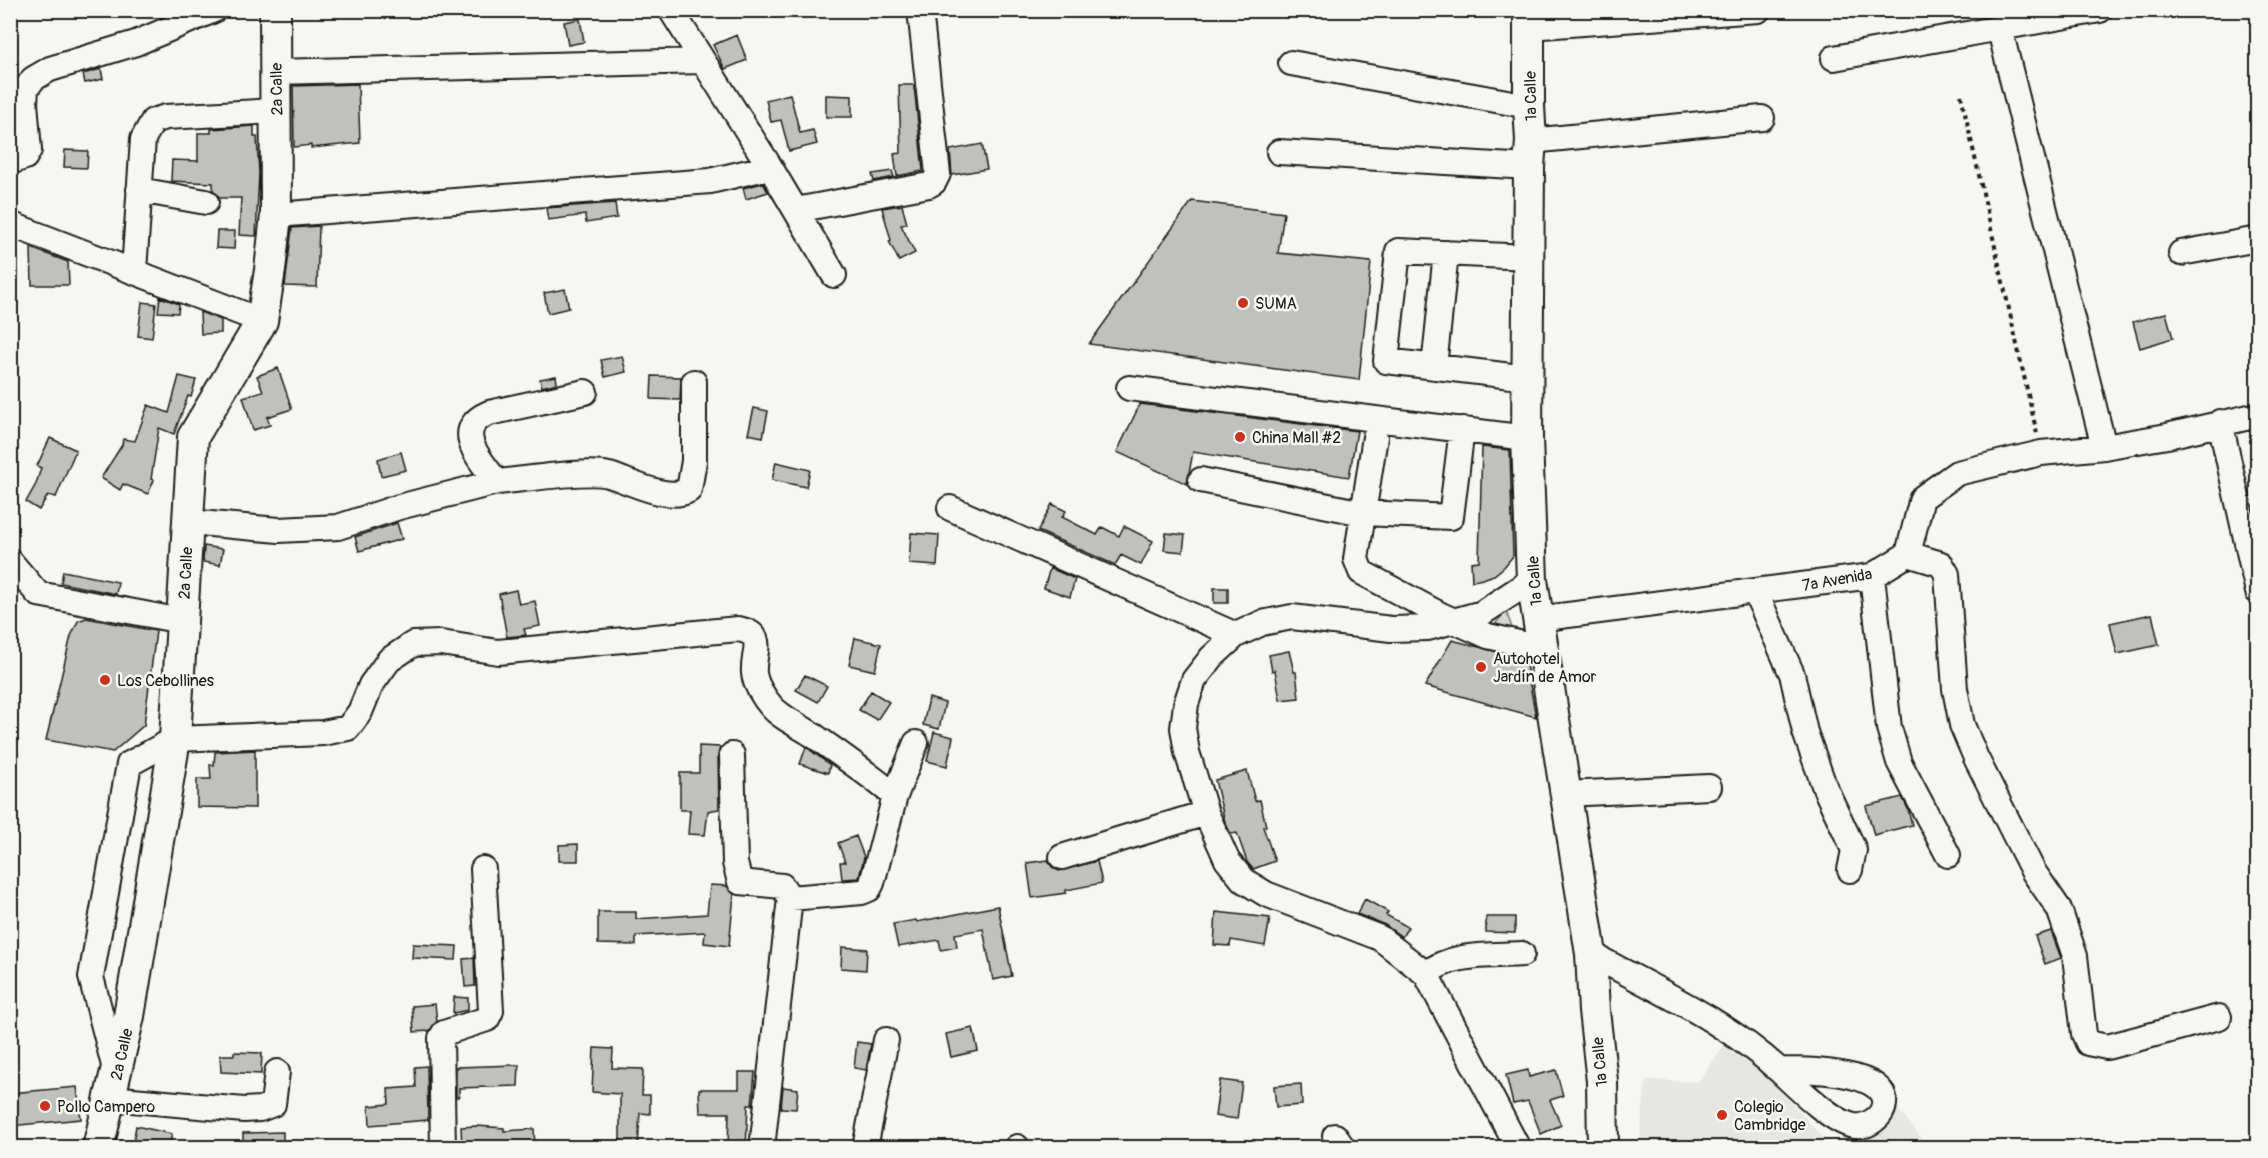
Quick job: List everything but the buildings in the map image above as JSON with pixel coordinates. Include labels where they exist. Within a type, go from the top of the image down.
[{"type":"main road","name":"2a Calle","points":[[98,1148],[129,1016],[175,739],[193,437],[262,321],[276,214],[275,72],[280,11]]},
{"type":"main road","name":"1a Calle","points":[[1529,19],[1527,438],[1532,580],[1591,954],[1594,1011],[1602,1081],[1603,1148]]},
{"type":"street","points":[[10,162],[25,157],[29,150],[25,104],[26,89],[33,79],[50,69],[136,43],[214,10]]},
{"type":"street","points":[[671,10],[770,167],[834,276]]},
{"type":"street","points":[[796,210],[929,185],[937,178],[920,10]]},
{"type":"street","points":[[1529,19],[1758,10]]},
{"type":"street","points":[[1834,58],[2000,30],[2023,18],[2100,10]]},
{"type":"street","points":[[2000,30],[2104,447]]},
{"type":"street","points":[[275,72],[703,61]]},
{"type":"street","points":[[1291,63],[1529,106]]},
{"type":"street","points":[[134,271],[143,139],[153,121],[166,117],[276,111]]},
{"type":"street","points":[[1279,152],[1530,154],[1762,118]]},
{"type":"street","points":[[276,214],[710,181],[770,167]]},
{"type":"street","points":[[139,190],[206,202]]},
{"type":"street","points":[[10,224],[262,321]]},
{"type":"street","points":[[2181,253],[2258,239]]},
{"type":"street","points":[[1528,378],[1386,361],[1398,251],[1529,257]]},
{"type":"street","points":[[1434,367],[1446,253]]},
{"type":"street","points":[[188,522],[279,530],[338,527],[399,507],[497,482],[606,474],[639,486],[681,495],[689,490],[694,461],[694,382]]},
{"type":"street","points":[[1129,388],[1527,438]]},
{"type":"street","points":[[497,482],[471,447],[472,424],[479,417],[585,392]]},
{"type":"street","points":[[2219,1017],[2106,1047],[2088,1043],[2084,1034],[2075,956],[2059,909],[2033,871],[1976,758],[1962,725],[1955,689],[1947,574],[1941,564],[1908,554],[1922,498],[1957,473],[2041,453],[2104,447],[2167,436],[2258,415]]},
{"type":"street","points":[[2220,422],[2258,592]]},
{"type":"street","points":[[1201,480],[1363,513],[1451,517],[1462,429]]},
{"type":"street","points":[[1375,437],[1356,559],[1361,572],[1488,636],[1539,633]]},
{"type":"street","points":[[950,508],[1236,635]]},
{"type":"street","name":"7a Avenida","points":[[1539,633],[1755,591],[1872,576],[1908,554]]},
{"type":"street","points":[[10,561],[38,594],[182,621]]},
{"type":"street","points":[[1872,576],[1889,728],[1894,747],[1899,762],[1948,855]]},
{"type":"street","points":[[1518,1148],[1426,974],[1380,938],[1266,894],[1243,880],[1227,860],[1206,813],[1187,752],[1183,728],[1186,704],[1194,680],[1212,657],[1236,635],[1262,623],[1292,617],[1391,629],[1428,628],[1482,613],[1532,580]]},
{"type":"street","points":[[1755,591],[1792,674],[1805,732],[1825,788],[1854,850],[1850,870]]},
{"type":"street","points":[[277,1072],[273,1104],[260,1109],[244,1110],[113,1087],[91,977],[129,764],[175,739],[323,733],[348,728],[360,712],[371,685],[389,660],[413,644],[441,643],[498,652],[738,629],[748,631],[755,636],[757,645],[754,674],[761,692],[772,707],[862,769],[895,796]]},
{"type":"street","points":[[790,898],[862,892],[869,889],[895,796],[916,743]]},
{"type":"street","points":[[732,755],[735,863],[740,882],[782,886],[790,898],[762,1148]]},
{"type":"street","points":[[1565,794],[1709,787]]},
{"type":"street","points":[[1062,857],[1206,813]]},
{"type":"street","points":[[443,1148],[441,1038],[444,1034],[487,1019],[491,1011],[483,869]]},
{"type":"street","points":[[1426,974],[1434,967],[1469,957],[1522,954]]},
{"type":"street","points":[[1591,954],[1730,1031],[1779,1070]]},
{"type":"street","points":[[865,1148],[886,1040]]},
{"type":"path","points":[[1961,95],[2041,453]]},
{"type":"shaded area","points":[[1506,611],[1514,633],[1491,629]]},
{"type":"shaded area","name":"Colegio Cambridge","points":[[1732,1035],[1831,1147],[1639,1148],[1646,1080],[1698,1082]]},
{"type":"shaded area","points":[[1897,1108],[1929,1147],[1860,1148]]},
{"type":"place","name":"SUMA","points":[[1243,303]]},
{"type":"place","name":"China Mall #2","points":[[1240,437]]},
{"type":"place","name":"Autohotel Jardín de Amor","points":[[1481,667]]},
{"type":"place","name":"Los Cebollines","points":[[105,680]]},
{"type":"place","name":"Pollo Campero","points":[[45,1106]]},
{"type":"place","name":"Colegio Cambridge","points":[[1722,1115]]}]
